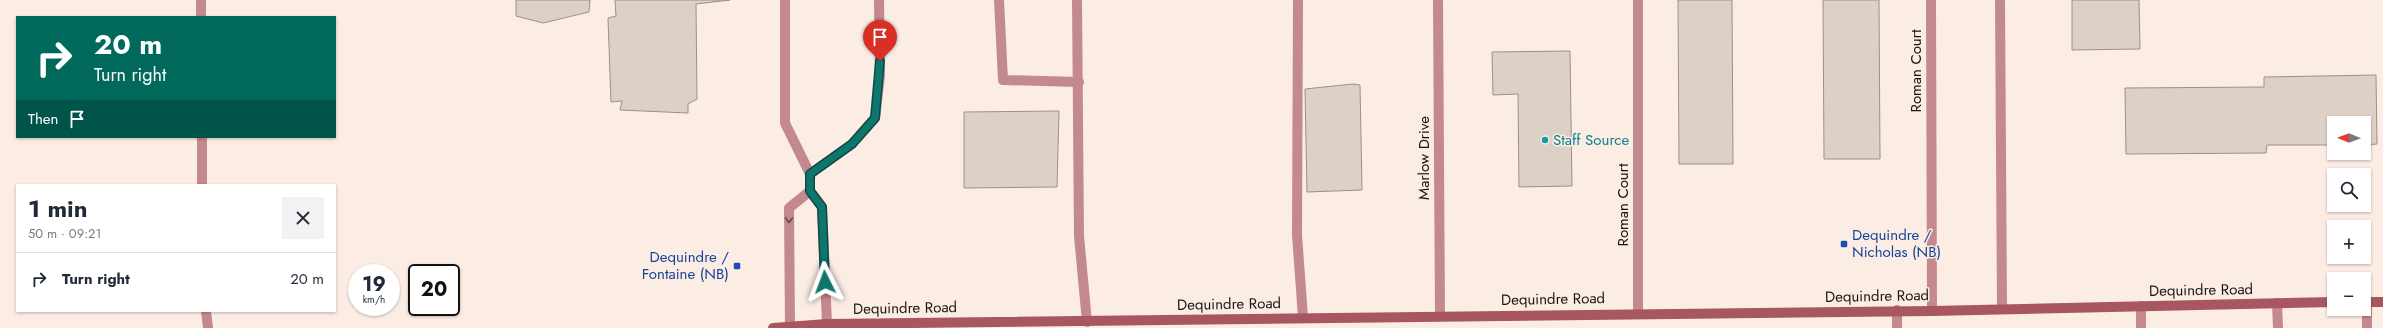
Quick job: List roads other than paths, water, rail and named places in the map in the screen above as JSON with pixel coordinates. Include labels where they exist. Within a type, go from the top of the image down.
[{"type":"main road","name":"Dequindre Road","points":[[773,328],[827,324],[1039,325],[1086,322],[1303,317],[1897,310],[1932,311],[2327,302]]},
{"type":"main road","points":[[2371,302],[2383,302]]},
{"type":"street","points":[[201,0],[201,16]]},
{"type":"street","points":[[785,0],[785,123],[810,174],[810,191],[822,207],[827,324]]},
{"type":"street","points":[[810,174],[852,144],[875,118],[880,76],[879,0]]},
{"type":"street","points":[[999,0],[1003,80],[1079,82]]},
{"type":"street","points":[[1077,0],[1079,82],[1079,236],[1086,322]]},
{"type":"street","points":[[1298,0],[1298,235],[1303,317]]},
{"type":"street","name":"Marlow Drive","points":[[1438,0],[1440,316]]},
{"type":"street","name":"Roman Court","points":[[1638,0],[1638,313]]},
{"type":"street","name":"Roman Court","points":[[1931,0],[1932,311]]},
{"type":"street","points":[[2000,0],[2002,309]]},
{"type":"street","points":[[202,138],[202,184]]},
{"type":"street","points":[[790,327],[789,208],[810,191]]},
{"type":"street","points":[[2278,303],[2278,328]]},
{"type":"street","points":[[2140,306],[2141,328]]},
{"type":"street","points":[[1897,310],[1898,328]]},
{"type":"street","points":[[206,312],[208,328]]},
{"type":"street","points":[[2366,316],[2367,328]]},
{"type":"place","name":"Staff Source","points":[[1545,140]]},
{"type":"place","name":"Dequindre / Nicholas (NB)","points":[[1844,244]]},
{"type":"place","name":"Dequindre / Fontaine (NB)","points":[[737,266]]}]
